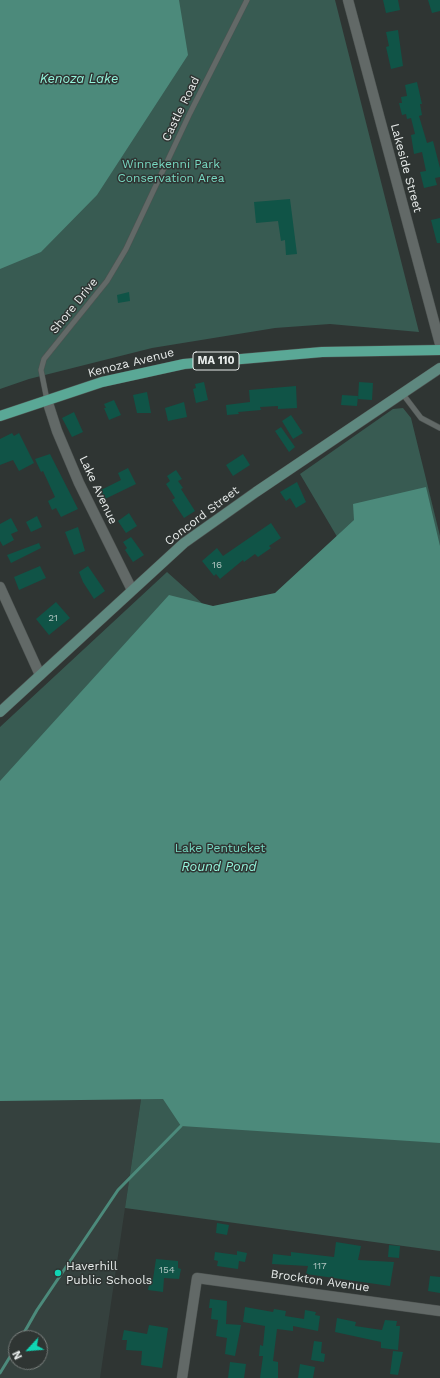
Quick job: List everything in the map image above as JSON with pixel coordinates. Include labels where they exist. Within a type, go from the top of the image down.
[{"type":"main road","name":"Kenoza Avenue","points":[[0,416],[102,382],[184,364],[322,352],[440,350]]},
{"type":"main road","name":"Concord Street","points":[[0,712],[184,543],[256,492],[440,368]]},
{"type":"street","name":"Lakeside Street","points":[[348,0],[440,344]]},
{"type":"street","name":"Lake Avenue","points":[[47,400],[57,431],[79,482],[132,590]]},
{"type":"street","points":[[0,587],[40,675]]},
{"type":"street","name":"Brockton Avenue","points":[[182,1378],[197,1279],[440,1310]]},
{"type":"lane","name":"Castle Road","points":[[136,227],[193,106],[247,0]]},
{"type":"lane","name":"Shore Drive","points":[[47,400],[41,370],[44,359],[107,281],[136,227]]},
{"type":"lane","points":[[402,393],[421,418],[440,428]]},
{"type":"shaded area","name":"Haverhill Public Schools","points":[[145,1072],[100,1378],[0,1378],[0,1084]]},
{"type":"green space","name":"Winnekenni Park Conservation Area","points":[[0,0],[335,0],[419,332],[330,324],[275,328],[152,348],[29,379],[0,389]]},
{"type":"green space","name":"Round Pond","points":[[403,408],[411,418],[440,536],[440,1251],[125,1208],[145,1072],[0,1084],[0,727],[167,572],[213,613],[279,597],[339,540],[300,474],[393,409]]},
{"type":"water","name":"Kenoza Lake","points":[[0,0],[179,0],[188,55],[97,195],[41,252],[0,269]]},
{"type":"water","name":"Round Pond","points":[[426,487],[440,546],[440,1143],[181,1126],[163,1099],[0,1101],[0,781],[169,595],[213,606],[275,593],[354,520],[353,504]]},
{"type":"building","points":[[383,0],[398,0],[400,10],[386,13]]},
{"type":"building","points":[[428,0],[440,0],[440,11],[432,13]]},
{"type":"building","points":[[398,30],[403,66],[391,69],[386,47],[389,46],[386,32]]},
{"type":"building","points":[[417,82],[422,104],[420,104],[422,115],[419,116],[427,143],[433,141],[440,168],[440,177],[435,178],[437,185],[424,188],[420,172],[426,171],[422,152],[414,154],[411,135],[415,134],[411,118],[407,119],[406,114],[402,115],[399,103],[402,103],[401,97],[407,96],[405,85]]},
{"type":"building","points":[[290,199],[297,254],[286,255],[285,240],[281,241],[278,221],[256,223],[254,202]]},
{"type":"building","points":[[440,218],[440,243],[437,243],[431,220]]},
{"type":"building","points":[[129,292],[130,301],[118,303],[117,295]]},
{"type":"building","points":[[204,382],[208,400],[196,403],[193,389],[196,388],[195,384]]},
{"type":"building","points":[[359,382],[373,383],[372,400],[358,399]]},
{"type":"building","points":[[296,386],[297,408],[278,409],[278,406],[260,407],[261,410],[238,412],[239,414],[227,415],[226,405],[250,402],[249,390]]},
{"type":"building","points":[[147,392],[151,413],[137,413],[133,395]]},
{"type":"building","points":[[342,395],[358,396],[357,406],[341,405]]},
{"type":"building","points":[[114,400],[121,415],[109,420],[104,404]]},
{"type":"building","points":[[184,402],[187,417],[168,421],[165,408]]},
{"type":"building","points":[[74,412],[83,432],[72,437],[62,418]]},
{"type":"building","points":[[291,415],[303,433],[293,439],[282,421]]},
{"type":"building","points":[[281,427],[295,447],[289,452],[275,431]]},
{"type":"building","points":[[12,433],[14,436],[19,433],[34,463],[19,471],[13,460],[0,465],[0,439]]},
{"type":"building","points":[[50,454],[78,509],[61,517],[56,508],[52,510],[48,501],[55,497],[43,471],[41,472],[35,459]]},
{"type":"building","points":[[243,454],[250,465],[233,476],[226,465]]},
{"type":"building","points":[[128,468],[136,484],[103,500],[99,491],[121,480],[118,473]]},
{"type":"building","points":[[176,470],[182,479],[178,481],[183,488],[181,489],[195,511],[184,518],[172,500],[175,498],[166,484],[170,481],[167,476]]},
{"type":"building","points":[[297,482],[306,502],[296,508],[290,498],[286,501],[280,492]]},
{"type":"building","points":[[129,513],[137,526],[126,533],[118,521]]},
{"type":"building","points":[[37,516],[42,527],[31,532],[26,522]]},
{"type":"building","points":[[11,518],[18,531],[11,534],[14,540],[3,546],[0,541],[0,524]]},
{"type":"building","points":[[271,523],[281,538],[269,546],[271,548],[258,557],[255,554],[244,562],[243,560],[220,579],[216,574],[214,576],[202,561],[217,548],[223,556]]},
{"type":"building","points":[[78,527],[85,551],[74,555],[65,532]]},
{"type":"building","points":[[131,537],[144,555],[133,562],[125,550],[127,548],[123,542]]},
{"type":"building","points":[[39,543],[41,548],[11,563],[7,555]]},
{"type":"building","points":[[40,566],[46,578],[19,590],[14,577]]},
{"type":"building","points":[[88,566],[105,591],[94,599],[83,582],[79,572]]},
{"type":"building","points":[[56,602],[70,618],[49,635],[36,619]]},
{"type":"building","points":[[217,1223],[229,1225],[227,1235],[216,1233]]},
{"type":"building","points":[[336,1242],[361,1246],[358,1260],[394,1262],[390,1286],[306,1274],[308,1266],[272,1264],[273,1254],[291,1256],[291,1252],[334,1257]]},
{"type":"building","points":[[389,1245],[400,1246],[399,1258],[388,1257]]},
{"type":"building","points":[[237,1251],[247,1253],[245,1262],[239,1261],[238,1269],[217,1266],[218,1261],[214,1260],[215,1252],[237,1255]]},
{"type":"building","points":[[156,1259],[178,1261],[178,1268],[181,1269],[179,1279],[164,1278],[163,1292],[148,1290],[150,1279],[153,1279]]},
{"type":"building","points":[[430,1276],[440,1277],[440,1293],[428,1291]]},
{"type":"building","points":[[210,1299],[227,1301],[226,1324],[241,1325],[235,1356],[225,1354],[227,1338],[216,1336],[218,1320],[211,1319],[212,1308],[209,1308]]},
{"type":"building","points":[[245,1307],[273,1312],[274,1309],[286,1311],[285,1316],[304,1319],[305,1310],[316,1312],[315,1315],[320,1316],[318,1331],[293,1326],[293,1331],[277,1329],[273,1361],[278,1362],[278,1378],[260,1378],[263,1356],[259,1356],[260,1345],[263,1346],[265,1326],[243,1322]]},
{"type":"building","points":[[337,1318],[356,1322],[355,1326],[382,1330],[385,1320],[397,1321],[396,1326],[400,1326],[398,1350],[381,1348],[381,1342],[335,1332]]},
{"type":"building","points":[[149,1325],[168,1328],[162,1368],[141,1365],[142,1351],[126,1350],[127,1340],[122,1340],[124,1330],[147,1334]]},
{"type":"building","points":[[314,1341],[322,1342],[321,1353],[325,1354],[324,1362],[311,1360]]},
{"type":"building","points":[[393,1351],[403,1352],[398,1375],[390,1374]]},
{"type":"building","points":[[230,1362],[246,1364],[244,1378],[228,1378]]},
{"type":"building","points":[[300,1364],[315,1367],[313,1378],[298,1378]]},
{"type":"waterway","points":[[26,1330],[37,1310],[118,1190],[181,1126]]},
{"type":"waterway","points":[[0,1373],[8,1360]]},
{"type":"place","name":"Haverhill Public Schools","points":[[58,1273]]},
{"type":"park label","name":"Lake Pentucket","points":[[220,848]]}]
